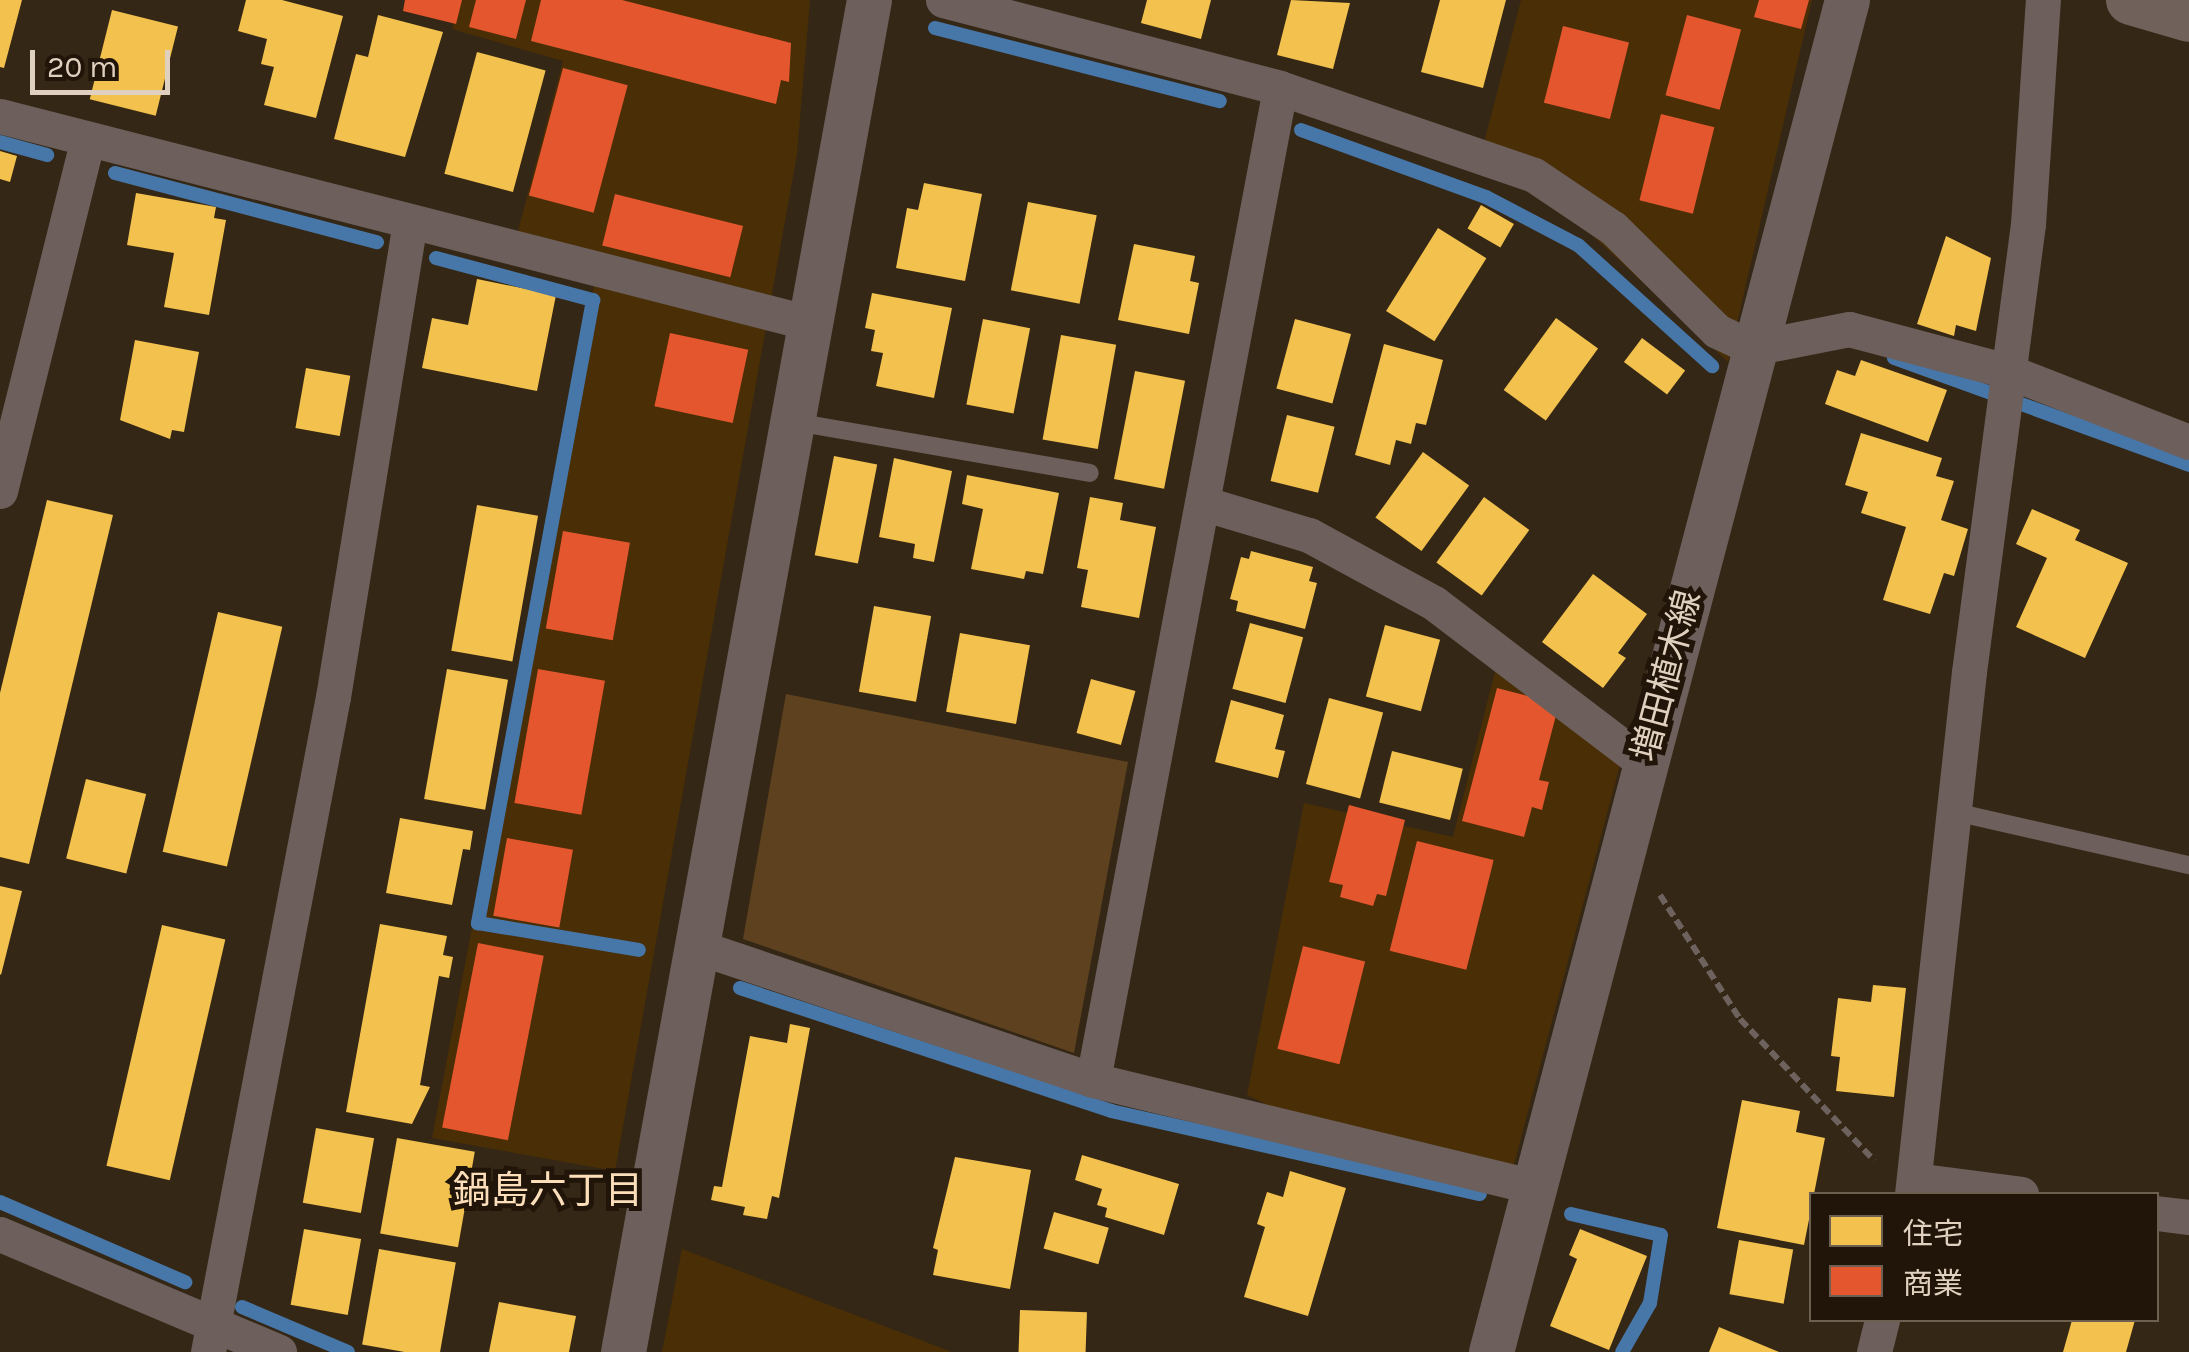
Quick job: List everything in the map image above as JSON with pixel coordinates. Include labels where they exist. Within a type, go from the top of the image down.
[{"type":"main road","points":[[2131,0],[2189,17]]},
{"type":"street","points":[[624,1352],[869,0]]},
{"type":"street","points":[[943,0],[1280,88],[1534,175],[1614,228],[1717,330],[1753,348],[1850,329],[2008,372],[2189,442]]},
{"type":"street","name":"増田植木線","points":[[1491,1352],[1847,0]]},
{"type":"street","points":[[1990,1192],[1913,1187],[2028,224],[2043,0]]},
{"type":"street","points":[[1093,1080],[1280,88]]},
{"type":"street","points":[[0,116],[810,324]]},
{"type":"street","points":[[0,491],[88,139]]},
{"type":"street","points":[[210,1338],[332,698],[410,224]]},
{"type":"street","points":[[1202,503],[1309,535],[1434,603],[1644,762]]},
{"type":"street","points":[[695,946],[1093,1080],[1534,1187]]},
{"type":"street","points":[[2159,1213],[2189,1218]]},
{"type":"street","points":[[0,1234],[210,1338],[279,1352]]},
{"type":"street","points":[[1874,1352],[1882,1322]]},
{"type":"lane","points":[[792,421],[1090,472]]},
{"type":"lane","points":[[1955,812],[2189,865]]},
{"type":"path","points":[[1653,884],[1740,1019],[1882,1168],[1913,1187]]},
{"type":"shaded area","points":[[460,0],[810,0],[797,154],[615,1171],[432,1138],[599,259],[518,231],[563,61],[452,29]]},
{"type":"shaded area","points":[[1521,0],[1812,0],[1728,362],[1549,195],[1478,166]]},
{"type":"shaded area","points":[[1496,668],[1620,765],[1505,1198],[1384,1160],[1247,1095],[1304,803],[1453,837]]},
{"type":"shaded area","points":[[786,694],[1128,762],[1074,1053],[743,939]]},
{"type":"shaded area","points":[[682,1249],[952,1352],[662,1352]]},
{"type":"building: 住宅","points":[[0,0],[22,0],[4,68],[0,67]]},
{"type":"building: 住宅","points":[[246,0],[282,0],[343,16],[316,118],[264,105],[274,67],[261,64],[267,39],[238,31]]},
{"type":"building: 住宅","points":[[1147,0],[1211,0],[1201,39],[1141,23]]},
{"type":"building: 住宅","points":[[1291,0],[1350,3],[1333,69],[1277,55]]},
{"type":"building: 住宅","points":[[1440,0],[1506,0],[1483,88],[1421,72]]},
{"type":"building: 住宅","points":[[112,10],[178,26],[156,116],[90,99]]},
{"type":"building: 住宅","points":[[378,15],[443,32],[405,157],[334,139],[356,54],[368,57]]},
{"type":"building: 住宅","points":[[477,52],[546,70],[513,192],[444,174]]},
{"type":"building: 住宅","points":[[0,151],[17,156],[10,182],[0,179]]},
{"type":"building: 住宅","points":[[924,183],[982,194],[965,281],[896,268],[907,208],[918,210]]},
{"type":"building: 住宅","points":[[136,193],[216,207],[214,218],[226,220],[209,315],[164,307],[174,253],[127,245]]},
{"type":"building: 住宅","points":[[1028,202],[1097,215],[1080,304],[1011,290]]},
{"type":"building: 住宅","points":[[1481,205],[1514,224],[1500,247],[1468,228]]},
{"type":"building: 住宅","points":[[1438,228],[1486,258],[1434,341],[1386,311]]},
{"type":"building: 住宅","points":[[1946,236],[1991,258],[1976,331],[1956,325],[1954,336],[1917,324]]},
{"type":"building: 住宅","points":[[1134,244],[1195,256],[1190,281],[1199,283],[1189,334],[1118,320]]},
{"type":"building: 住宅","points":[[477,279],[556,295],[537,391],[422,368],[432,318],[468,325]]},
{"type":"building: 住宅","points":[[872,293],[952,308],[934,398],[876,386],[883,353],[871,351],[875,330],[865,328]]},
{"type":"building: 住宅","points":[[1556,318],[1598,349],[1546,421],[1504,390]]},
{"type":"building: 住宅","points":[[983,319],[1030,328],[1014,414],[966,404]]},
{"type":"building: 住宅","points":[[1295,319],[1351,334],[1332,404],[1276,389]]},
{"type":"building: 住宅","points":[[1061,335],[1116,345],[1098,449],[1043,439]]},
{"type":"building: 住宅","points":[[1642,338],[1685,370],[1667,394],[1624,362]]},
{"type":"building: 住宅","points":[[135,340],[199,352],[184,432],[172,430],[170,439],[120,420]]},
{"type":"building: 住宅","points":[[1384,344],[1443,360],[1426,425],[1416,423],[1411,444],[1396,440],[1390,465],[1355,455]]},
{"type":"building: 住宅","points":[[1861,360],[1947,390],[1928,442],[1825,404],[1837,370],[1855,376]]},
{"type":"building: 住宅","points":[[306,368],[350,376],[340,436],[295,428]]},
{"type":"building: 住宅","points":[[1135,371],[1185,381],[1164,489],[1114,479]]},
{"type":"building: 住宅","points":[[1287,415],[1335,427],[1318,493],[1271,481]]},
{"type":"building: 住宅","points":[[1861,433],[1942,458],[1936,476],[1954,481],[1941,520],[1968,529],[1954,576],[1944,573],[1930,614],[1883,600],[1906,527],[1861,513],[1868,492],[1845,485]]},
{"type":"building: 住宅","points":[[1423,452],[1469,486],[1422,551],[1375,518]]},
{"type":"building: 住宅","points":[[834,456],[877,464],[858,564],[815,555]]},
{"type":"building: 住宅","points":[[894,458],[952,471],[934,562],[913,558],[915,544],[879,537]]},
{"type":"building: 住宅","points":[[967,475],[1059,493],[1043,574],[1026,571],[1024,579],[971,569],[983,509],[962,504]]},
{"type":"building: 住宅","points":[[1090,497],[1123,503],[1120,520],[1156,527],[1139,618],[1081,607],[1088,570],[1077,568]]},
{"type":"building: 住宅","points":[[1484,497],[1529,530],[1482,595],[1436,563]]},
{"type":"building: 住宅","points":[[47,500],[113,515],[29,864],[0,857],[0,693]]},
{"type":"building: 住宅","points":[[477,505],[538,516],[512,662],[451,651]]},
{"type":"building: 住宅","points":[[2032,509],[2080,530],[2075,540],[2128,563],[2085,658],[2016,627],[2047,558],[2016,544]]},
{"type":"building: 住宅","points":[[1251,551],[1313,567],[1309,581],[1317,583],[1305,629],[1236,611],[1238,601],[1230,599],[1241,557],[1249,559]]},
{"type":"building: 住宅","points":[[1593,574],[1647,614],[1618,653],[1626,658],[1603,688],[1542,642]]},
{"type":"building: 住宅","points":[[874,606],[931,616],[916,702],[859,692]]},
{"type":"building: 住宅","points":[[218,612],[282,627],[227,867],[163,852]]},
{"type":"building: 住宅","points":[[1250,623],[1303,637],[1286,703],[1232,689]]},
{"type":"building: 住宅","points":[[1385,625],[1440,640],[1421,711],[1366,696]]},
{"type":"building: 住宅","points":[[960,633],[1030,645],[1016,724],[946,712]]},
{"type":"building: 住宅","points":[[447,669],[508,680],[485,810],[424,799]]},
{"type":"building: 住宅","points":[[1091,679],[1135,691],[1121,745],[1077,733]]},
{"type":"building: 住宅","points":[[1329,698],[1383,712],[1360,798],[1306,784]]},
{"type":"building: 住宅","points":[[1231,700],[1284,715],[1275,749],[1285,751],[1278,778],[1215,762]]},
{"type":"building: 住宅","points":[[1392,751],[1463,769],[1450,820],[1379,802]]},
{"type":"building: 住宅","points":[[86,779],[146,794],[126,874],[66,859]]},
{"type":"building: 住宅","points":[[400,818],[473,831],[470,850],[463,849],[452,905],[386,893]]},
{"type":"building: 住宅","points":[[0,886],[22,891],[1,975],[0,974]]},
{"type":"building: 住宅","points":[[380,924],[447,936],[443,955],[453,957],[449,978],[439,976],[420,1085],[430,1087],[412,1124],[346,1112]]},
{"type":"building: 住宅","points":[[162,925],[225,940],[170,1180],[106,1166]]},
{"type":"building: 住宅","points":[[1873,985],[1906,988],[1894,1097],[1836,1091],[1840,1057],[1831,1056],[1838,998],[1871,1002]]},
{"type":"building: 住宅","points":[[790,1024],[810,1028],[779,1198],[772,1196],[767,1219],[743,1215],[745,1207],[711,1200],[714,1186],[722,1187],[750,1036],[787,1043]]},
{"type":"building: 住宅","points":[[1742,1100],[1800,1111],[1796,1132],[1825,1138],[1814,1192],[1809,1192],[1804,1245],[1717,1228]]},
{"type":"building: 住宅","points":[[316,1128],[374,1138],[361,1213],[303,1203]]},
{"type":"building: 住宅","points":[[397,1138],[475,1152],[458,1247],[380,1234]]},
{"type":"building: 住宅","points":[[1082,1155],[1179,1184],[1164,1235],[1105,1217],[1107,1208],[1097,1205],[1102,1189],[1075,1180]]},
{"type":"building: 住宅","points":[[955,1157],[1031,1170],[1010,1289],[933,1275],[938,1250],[933,1248]]},
{"type":"building: 住宅","points":[[1290,1171],[1346,1188],[1308,1316],[1244,1297],[1265,1227],[1257,1224],[1267,1192],[1283,1197]]},
{"type":"building: 住宅","points":[[1054,1212],[1109,1228],[1098,1264],[1044,1249]]},
{"type":"building: 住宅","points":[[304,1229],[361,1239],[348,1315],[291,1305]]},
{"type":"building: 住宅","points":[[1580,1229],[1647,1256],[1609,1350],[1550,1326],[1577,1259],[1569,1255]]},
{"type":"building: 住宅","points":[[1739,1240],[1793,1250],[1784,1304],[1729,1294]]},
{"type":"building: 住宅","points":[[379,1249],[456,1263],[440,1352],[405,1352],[362,1345]]},
{"type":"building: 住宅","points":[[499,1302],[576,1316],[569,1352],[489,1352]]},
{"type":"building: 住宅","points":[[1020,1310],[1087,1312],[1086,1352],[1019,1352]]},
{"type":"building: 住宅","points":[[2071,1322],[2134,1322],[2126,1352],[2063,1352]]},
{"type":"building: 住宅","points":[[1719,1327],[1779,1352],[1709,1352]]},
{"type":"building: 商業","points":[[405,0],[462,0],[456,24],[403,11]]},
{"type":"building: 商業","points":[[476,0],[526,0],[516,39],[469,27]]},
{"type":"building: 商業","points":[[541,0],[622,0],[791,43],[789,82],[781,80],[776,104],[531,41]]},
{"type":"building: 商業","points":[[1759,0],[1809,0],[1801,29],[1754,17]]},
{"type":"building: 商業","points":[[1687,15],[1741,29],[1720,110],[1666,95]]},
{"type":"building: 商業","points":[[1563,26],[1629,42],[1610,119],[1544,103]]},
{"type":"building: 商業","points":[[563,68],[628,85],[594,213],[529,196]]},
{"type":"building: 商業","points":[[1661,114],[1714,127],[1693,214],[1639,200]]},
{"type":"building: 商業","points":[[615,194],[743,226],[730,277],[602,245]]},
{"type":"building: 商業","points":[[670,333],[748,350],[733,423],[654,406]]},
{"type":"building: 商業","points":[[563,531],[630,543],[613,640],[546,628]]},
{"type":"building: 商業","points":[[538,669],[605,681],[581,815],[514,803]]},
{"type":"building: 商業","points":[[1497,688],[1559,704],[1539,780],[1549,782],[1542,810],[1532,807],[1524,837],[1462,821]]},
{"type":"building: 商業","points":[[1349,805],[1405,820],[1386,896],[1377,894],[1373,906],[1340,897],[1343,885],[1329,882]]},
{"type":"building: 商業","points":[[507,838],[573,850],[559,927],[493,916]]},
{"type":"building: 商業","points":[[1417,841],[1494,860],[1466,970],[1390,951]]},
{"type":"building: 商業","points":[[478,943],[544,956],[508,1140],[442,1128]]},
{"type":"building: 商業","points":[[1303,946],[1365,961],[1339,1064],[1277,1049]]},
{"type":"waterway","points":[[935,28],[1220,101]]},
{"type":"waterway","points":[[1301,130],[1486,197],[1578,245],[1712,366]]},
{"type":"waterway","points":[[0,142],[47,155]]},
{"type":"waterway","points":[[115,173],[377,242]]},
{"type":"waterway","points":[[436,258],[593,300],[478,923],[639,950]]},
{"type":"waterway","points":[[1894,358],[2189,465]]},
{"type":"waterway","points":[[740,988],[1111,1111],[1480,1194]]},
{"type":"waterway","points":[[0,1202],[185,1282]]},
{"type":"waterway","points":[[1571,1214],[1661,1235],[1650,1303],[1622,1352]]},
{"type":"waterway","points":[[242,1307],[348,1352]]},
{"type":"district","name":"鍋島六丁目","points":[[548,1191]]}]
